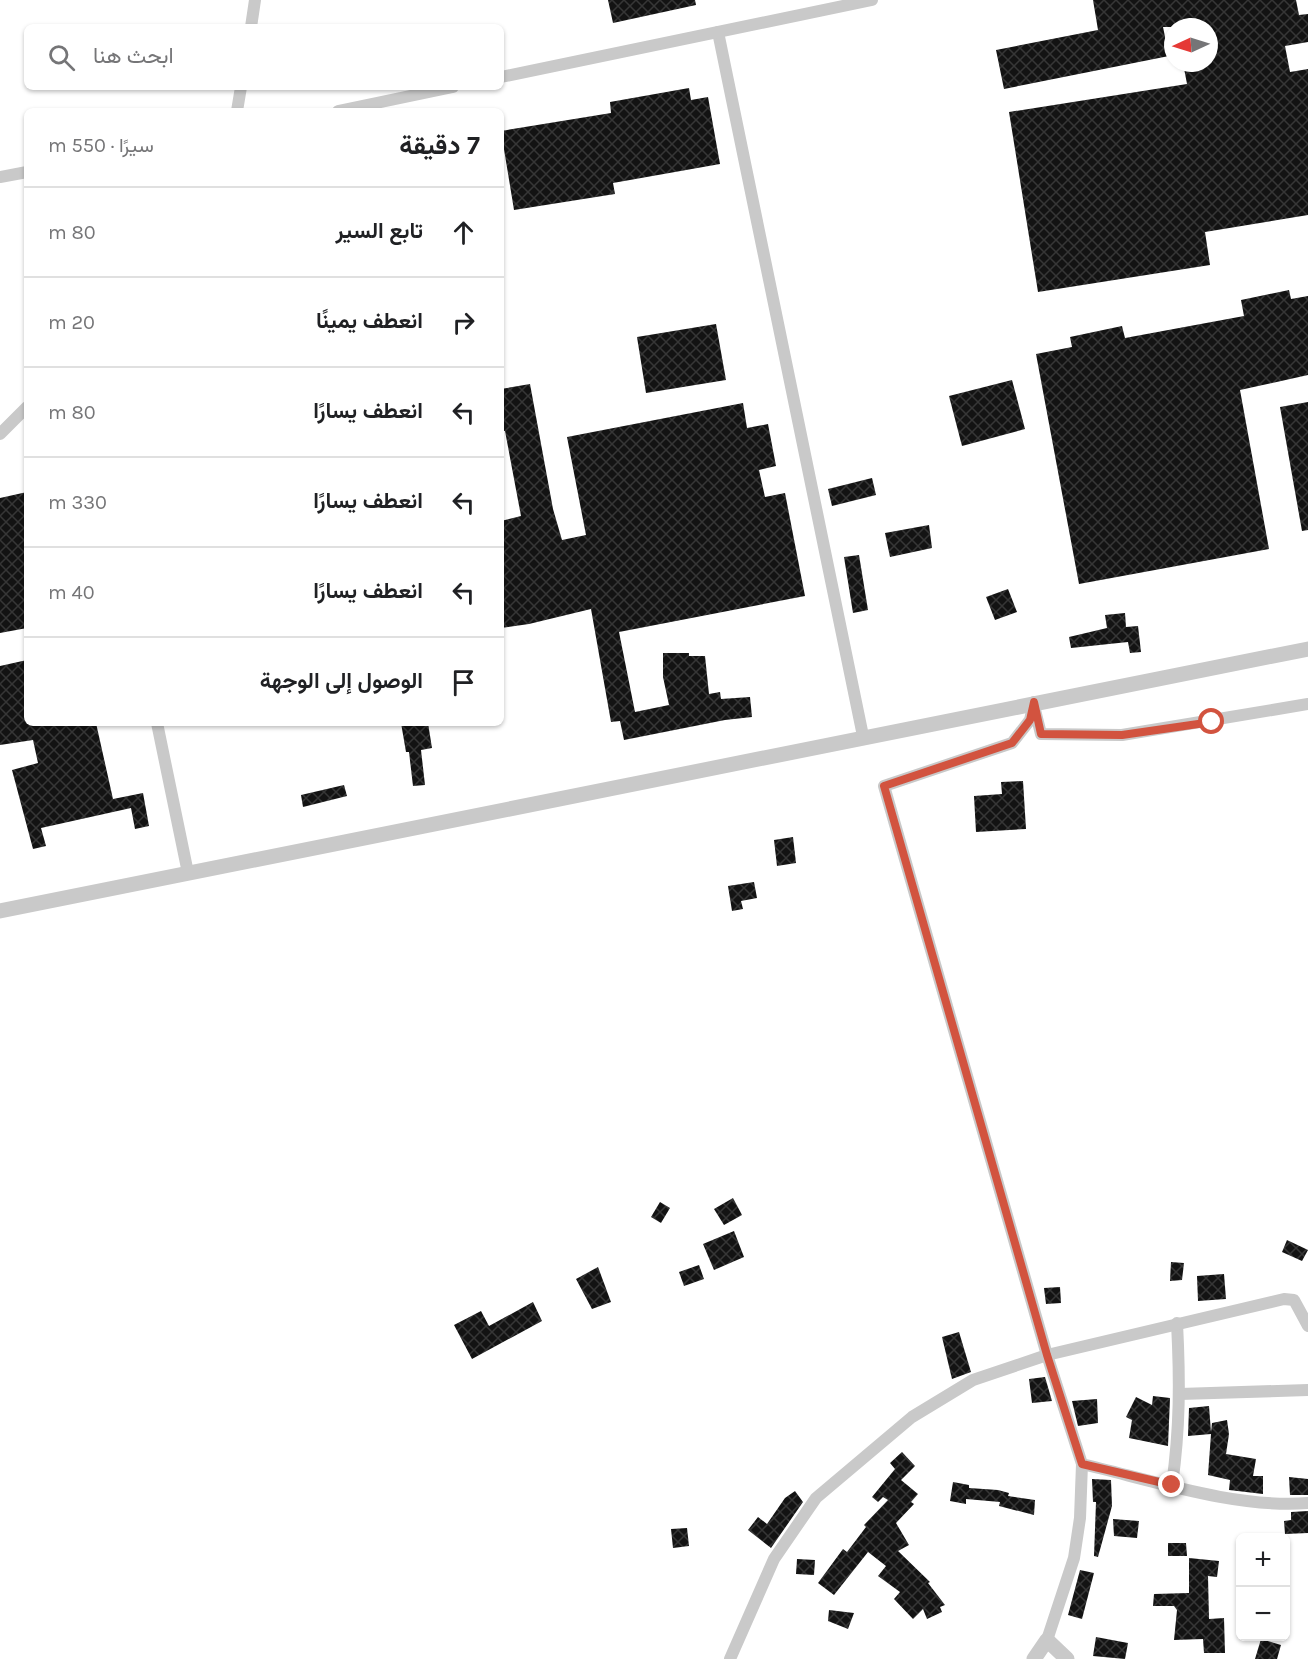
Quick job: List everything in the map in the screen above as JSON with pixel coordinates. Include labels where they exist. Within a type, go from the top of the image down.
[{"type":"street","points":[[251,24],[255,0]]},
{"type":"street","points":[[504,76],[872,0]]},
{"type":"street","points":[[718,32],[863,736]]},
{"type":"street","points":[[238,108],[240,90]]},
{"type":"street","points":[[352,108],[439,90]]},
{"type":"street","points":[[0,177],[24,173]]},
{"type":"street","points":[[0,434],[24,410]]},
{"type":"street","points":[[0,910],[1308,649]]},
{"type":"street","points":[[1034,702],[1041,734],[1122,735],[1308,704]]},
{"type":"street","points":[[1034,702],[1030,720],[1012,743],[884,786],[1047,1355],[1082,1464],[1074,1558],[1047,1640],[1034,1659]]},
{"type":"street","points":[[158,726],[188,873]]},
{"type":"street","points":[[730,1659],[774,1559],[816,1498],[912,1417],[973,1380],[1047,1355],[1290,1298],[1297,1303],[1308,1326]]},
{"type":"street","points":[[1172,1485],[1180,1431],[1177,1323]]},
{"type":"street","points":[[1180,1394],[1308,1390]]},
{"type":"street","points":[[1082,1464],[1172,1485],[1272,1504],[1308,1503]]},
{"type":"street","points":[[1047,1640],[1067,1659]]},
{"type":"building","points":[[608,0],[695,0],[696,5],[613,23]]},
{"type":"building","points":[[1093,0],[1296,0],[1299,15],[1308,14],[1308,42],[1285,46],[1290,72],[1308,69],[1308,215],[1205,232],[1210,265],[1038,292],[1009,112],[1187,84],[1185,72],[1218,72],[1218,18],[1164,18],[1164,57],[1004,89],[996,50],[1098,30]]},
{"type":"building","points":[[689,88],[691,100],[708,97],[720,164],[613,183],[615,194],[514,210],[504,149],[504,131],[611,113],[610,102]]},
{"type":"building","points":[[1289,290],[1291,299],[1308,296],[1308,375],[1240,390],[1269,549],[1079,584],[1036,354],[1072,347],[1070,337],[1122,326],[1125,338],[1244,316],[1241,300]]},
{"type":"building","points":[[716,324],[726,380],[646,393],[637,337]]},
{"type":"building","points":[[1012,380],[1025,429],[962,446],[949,396]]},
{"type":"building","points":[[530,384],[553,509],[562,540],[586,535],[567,437],[743,403],[747,428],[768,424],[776,466],[759,470],[765,497],[785,493],[805,596],[619,632],[635,712],[669,705],[663,677],[663,653],[689,653],[689,656],[705,656],[709,694],[720,692],[721,699],[750,697],[752,717],[725,720],[624,740],[620,721],[611,722],[591,609],[504,628],[504,520],[521,516],[504,431],[504,388]]},
{"type":"building","points":[[1308,402],[1308,530],[1302,531],[1280,407]]},
{"type":"building","points":[[872,478],[876,495],[832,506],[828,489]]},
{"type":"building","points":[[24,493],[24,629],[0,633],[0,498]]},
{"type":"building","points":[[929,525],[932,548],[890,557],[885,533]]},
{"type":"building","points":[[859,555],[868,610],[853,613],[844,557]]},
{"type":"building","points":[[1008,589],[1017,612],[995,620],[986,597]]},
{"type":"building","points":[[1125,613],[1126,627],[1138,626],[1141,652],[1130,653],[1128,642],[1071,648],[1069,637],[1107,628],[1105,615]]},
{"type":"building","points":[[24,661],[24,726],[97,726],[113,799],[143,793],[149,826],[135,829],[131,808],[41,828],[46,846],[33,849],[12,770],[38,763],[33,740],[0,745],[0,666]]},
{"type":"building","points":[[402,726],[428,726],[432,748],[421,750],[425,785],[413,786],[409,752],[406,752]]},
{"type":"building","points":[[1023,781],[1026,829],[976,832],[974,796],[1002,794],[1001,782]]},
{"type":"building","points":[[344,785],[347,796],[303,807],[301,795]]},
{"type":"building","points":[[793,837],[796,863],[777,866],[774,840]]},
{"type":"building","points":[[754,882],[757,898],[741,901],[743,909],[732,911],[728,886]]},
{"type":"building","points":[[733,1198],[742,1215],[724,1225],[714,1209]]},
{"type":"building","points":[[660,1202],[670,1208],[661,1223],[651,1217]]},
{"type":"building","points":[[734,1231],[744,1257],[714,1270],[703,1244]]},
{"type":"building","points":[[1287,1240],[1308,1250],[1302,1261],[1282,1252]]},
{"type":"building","points":[[1171,1262],[1184,1263],[1182,1280],[1170,1281]]},
{"type":"building","points":[[699,1265],[704,1279],[684,1286],[679,1272]]},
{"type":"building","points":[[598,1267],[611,1302],[592,1309],[576,1279]]},
{"type":"building","points":[[1224,1274],[1226,1299],[1198,1301],[1197,1276]]},
{"type":"building","points":[[1060,1287],[1061,1303],[1046,1304],[1044,1288]]},
{"type":"building","points":[[533,1302],[542,1321],[472,1359],[454,1325],[481,1311],[489,1326]]},
{"type":"building","points":[[959,1332],[971,1372],[952,1379],[942,1337]]},
{"type":"building","points":[[1045,1377],[1052,1401],[1032,1403],[1029,1379]]},
{"type":"building","points":[[1153,1396],[1170,1398],[1168,1446],[1129,1438],[1132,1420],[1126,1417],[1136,1397],[1152,1405]]},
{"type":"building","points":[[1097,1399],[1098,1423],[1078,1426],[1072,1401]]},
{"type":"building","points":[[1209,1406],[1211,1432],[1212,1423],[1227,1420],[1229,1434],[1226,1454],[1256,1459],[1253,1476],[1263,1476],[1263,1494],[1229,1490],[1230,1480],[1208,1475],[1211,1434],[1188,1436],[1189,1408]]},
{"type":"building","points":[[902,1452],[915,1466],[901,1480],[918,1494],[911,1502],[914,1504],[896,1523],[909,1545],[898,1551],[930,1582],[928,1583],[945,1605],[940,1607],[942,1612],[927,1619],[923,1609],[913,1619],[894,1599],[900,1592],[878,1576],[886,1566],[868,1552],[834,1595],[818,1583],[843,1549],[847,1552],[866,1527],[864,1525],[888,1500],[883,1497],[878,1502],[872,1497],[895,1469],[890,1463]]},
{"type":"building","points":[[1289,1477],[1308,1479],[1308,1495],[1290,1495]]},
{"type":"building","points":[[1092,1479],[1111,1480],[1112,1506],[1098,1557],[1094,1556],[1096,1502],[1093,1502]]},
{"type":"building","points":[[953,1482],[969,1485],[969,1488],[998,1490],[1009,1493],[1008,1496],[1035,1500],[1034,1515],[999,1506],[1000,1502],[966,1499],[966,1504],[950,1501]]},
{"type":"building","points":[[795,1491],[803,1502],[771,1548],[748,1530],[758,1517],[767,1524],[785,1498]]},
{"type":"building","points":[[1308,1511],[1308,1533],[1285,1533],[1284,1521],[1291,1520],[1291,1512]]},
{"type":"building","points":[[1113,1519],[1139,1521],[1137,1538],[1114,1536]]},
{"type":"building","points":[[687,1528],[689,1546],[673,1548],[671,1529]]},
{"type":"building","points":[[1168,1543],[1186,1543],[1187,1556],[1168,1556]]},
{"type":"building","points":[[1189,1558],[1219,1561],[1217,1577],[1208,1576],[1209,1619],[1224,1618],[1225,1653],[1204,1653],[1203,1639],[1174,1640],[1177,1610],[1174,1606],[1153,1606],[1154,1594],[1189,1593]]},
{"type":"building","points":[[797,1559],[815,1560],[814,1575],[796,1574]]},
{"type":"building","points":[[1080,1570],[1094,1573],[1082,1619],[1068,1615]]},
{"type":"building","points":[[829,1610],[854,1613],[848,1629],[828,1621]]},
{"type":"building","points":[[1096,1637],[1128,1643],[1125,1659],[1093,1656]]},
{"type":"building","points":[[1260,1641],[1281,1645],[1277,1659],[1255,1659]]},
{"type":"route","points":[[1172,1485],[1082,1464],[1047,1355],[884,786],[1012,743],[1030,720],[1034,702],[1041,734],[1122,735],[1212,722]]}]
